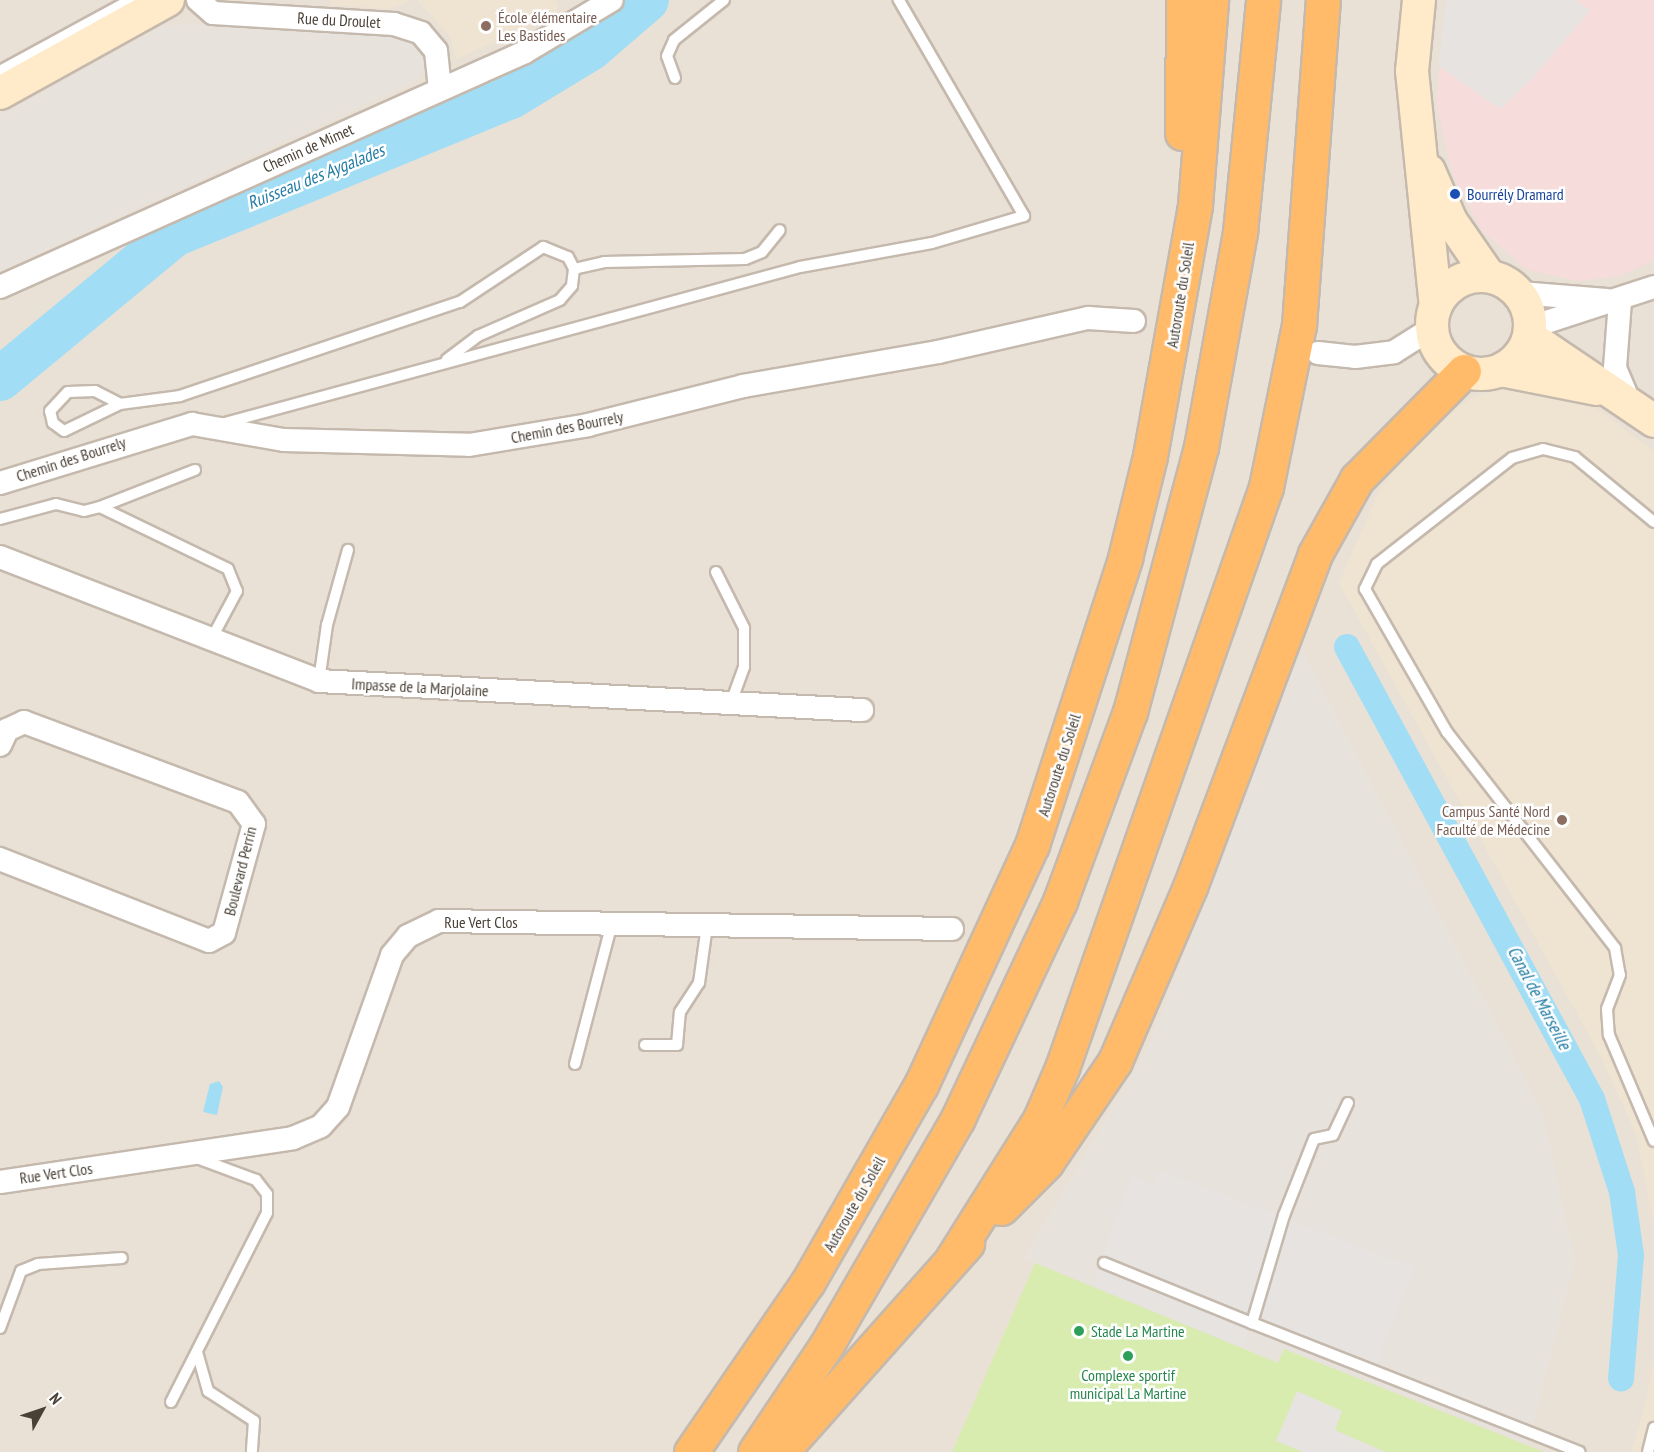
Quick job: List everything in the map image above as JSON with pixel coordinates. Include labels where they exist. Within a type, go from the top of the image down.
[{"type":"highway","points":[[1180,296],[1183,0]]},
{"type":"highway","name":"Autoroute du Soleil","points":[[691,1452],[840,1230],[921,1085],[1003,915],[1063,756],[1125,558],[1180,296],[1195,205],[1210,0]]},
{"type":"highway","points":[[755,1452],[826,1346],[958,1118],[1060,902],[1130,712],[1201,447],[1240,232],[1263,0]]},
{"type":"highway","points":[[952,1259],[1041,1119],[1062,1068],[1266,487],[1299,325],[1323,0]]},
{"type":"highway","points":[[781,1452],[952,1259],[1046,1163],[1115,1061],[1190,887],[1315,554],[1357,479],[1464,371]]},
{"type":"street","points":[[0,93],[168,0]]},
{"type":"street","name":"Rue du Droulet","points":[[198,0],[213,13],[394,24],[421,33],[436,51],[440,89]]},
{"type":"street","name":"Chemin de Mimet","points":[[0,287],[525,52],[612,0]]},
{"type":"street","points":[[1419,0],[1412,71],[1434,317],[1448,361],[1464,371],[1502,370],[1568,379],[1628,399]]},
{"type":"street","points":[[1421,153],[1451,221],[1490,276],[1520,293],[1620,301]]},
{"type":"street","points":[[1318,353],[1355,357],[1394,352],[1434,317],[1448,288],[1468,277],[1490,276]]},
{"type":"street","points":[[1530,332],[1654,287]]},
{"type":"street","points":[[1502,370],[1519,356],[1530,332],[1520,293]]},
{"type":"street","points":[[1620,301],[1615,368],[1628,399]]},
{"type":"street","name":"Chemin des Bourrely","points":[[0,483],[166,429],[212,426],[284,440],[469,445],[588,425],[743,386],[938,352],[1088,318],[1134,321]]},
{"type":"street","points":[[1530,332],[1628,399],[1654,421]]},
{"type":"street","name":"Impasse de la Marjolaine","points":[[0,557],[213,636],[320,681],[862,710]]},
{"type":"street","name":"Boulevard Perrin","points":[[0,745],[7,730],[24,722],[238,802],[250,812],[254,824],[224,933],[209,941],[0,859]]},
{"type":"street","name":"Rue Vert Clos","points":[[0,1182],[293,1138],[321,1126],[338,1107],[392,955],[408,936],[438,921],[952,929]]},
{"type":"lane","points":[[0,71],[130,0]]},
{"type":"lane","points":[[675,78],[667,56],[674,40],[724,0]]},
{"type":"lane","points":[[212,426],[800,267],[932,243],[1024,216],[899,0]]},
{"type":"lane","points":[[574,269],[604,262],[745,259],[762,252],[780,230]]},
{"type":"lane","points":[[120,404],[95,391],[68,392],[50,411],[53,423],[64,431],[120,404],[180,396],[460,302],[543,247],[559,250],[574,269],[572,286],[560,300],[478,336],[442,363]]},
{"type":"lane","points":[[1654,522],[1575,457],[1543,449],[1512,458],[1377,564],[1365,589],[1447,732],[1615,948],[1620,975],[1607,1009],[1609,1035],[1654,1141]]},
{"type":"lane","points":[[0,519],[56,504],[84,511],[100,507],[195,470]]},
{"type":"lane","points":[[100,507],[228,569],[237,591],[213,636]]},
{"type":"lane","points":[[320,681],[327,625],[348,550]]},
{"type":"lane","points":[[716,572],[744,628],[744,667],[731,703]]},
{"type":"lane","points":[[575,1064],[612,923]]},
{"type":"lane","points":[[645,1045],[677,1045],[680,1012],[699,983],[707,925]]},
{"type":"lane","points":[[1252,1323],[1284,1215],[1314,1139],[1333,1135],[1348,1103]]},
{"type":"lane","points":[[171,1402],[267,1213],[267,1194],[256,1180],[187,1154]]},
{"type":"lane","points":[[0,1328],[21,1271],[38,1264],[122,1258]]},
{"type":"lane","points":[[1104,1263],[1574,1450]]},
{"type":"lane","points":[[197,1352],[208,1391],[254,1421],[252,1452]]},
{"type":"lane","points":[[1648,1452],[1654,1428]]},
{"type":"shaded area","points":[[0,0],[1654,0],[1654,1452],[0,1452]]},
{"type":"shaded area","points":[[330,0],[413,0],[388,9],[332,5]]},
{"type":"shaded area","name":"École élémentaire Les Bastides","points":[[417,0],[555,0],[558,5],[557,14],[456,59],[450,36]]},
{"type":"shaded area","points":[[1447,0],[1654,0],[1654,260],[1620,276],[1579,281],[1527,270],[1482,231],[1452,173],[1436,103]]},
{"type":"shaded area","points":[[1447,0],[1575,0],[1590,10],[1532,79],[1500,109],[1438,65]]},
{"type":"shaded area","points":[[233,24],[399,34],[417,41],[427,68],[416,81],[0,271],[0,116],[164,25]]},
{"type":"shaded area","name":"Campus Santé Nord Faculté de Médecine","points":[[1509,386],[1588,402],[1654,451],[1654,1225],[1636,1134],[1601,1057],[1339,583],[1380,489],[1432,423],[1474,397]]},
{"type":"shaded area","points":[[1301,647],[1543,1113],[1575,1261],[1528,1445],[1284,1349],[1279,1363],[1023,1259],[1150,1044]]},
{"type":"shaded area","points":[[1159,1170],[1414,1268],[1374,1369],[1251,1324],[1243,1348],[1094,1286],[1131,1175],[1154,1186]]},
{"type":"shaded area","points":[[1654,1360],[1654,1452],[1631,1452],[1644,1410]]},
{"type":"shaded area","points":[[1297,1391],[1342,1411],[1335,1430],[1385,1452],[1303,1452],[1276,1441]]},
{"type":"green space","name":"Stade La Martine","points":[[1035,1263],[1278,1363],[1284,1349],[1544,1452],[952,1452]]},
{"type":"water","points":[[219,1081],[223,1087],[217,1115],[203,1112],[210,1084]]},
{"type":"waterway","name":"Ruisseau des Aygalades","points":[[0,379],[174,235],[511,97],[590,49],[647,0]]},
{"type":"waterway","name":"Canal de Marseille","points":[[1347,647],[1592,1099],[1622,1192],[1631,1255],[1621,1379]]},
{"type":"place","name":"École élémentaire Les Bastides","points":[[486,26]]},
{"type":"place","name":"Bourrély Dramard","points":[[1455,194]]},
{"type":"place","name":"Campus Santé Nord Faculté de Médecine","points":[[1562,820]]},
{"type":"place","name":"Stade La Martine","points":[[1079,1331]]},
{"type":"place","name":"Complexe sportif municipal La Martine","points":[[1128,1356]]}]
